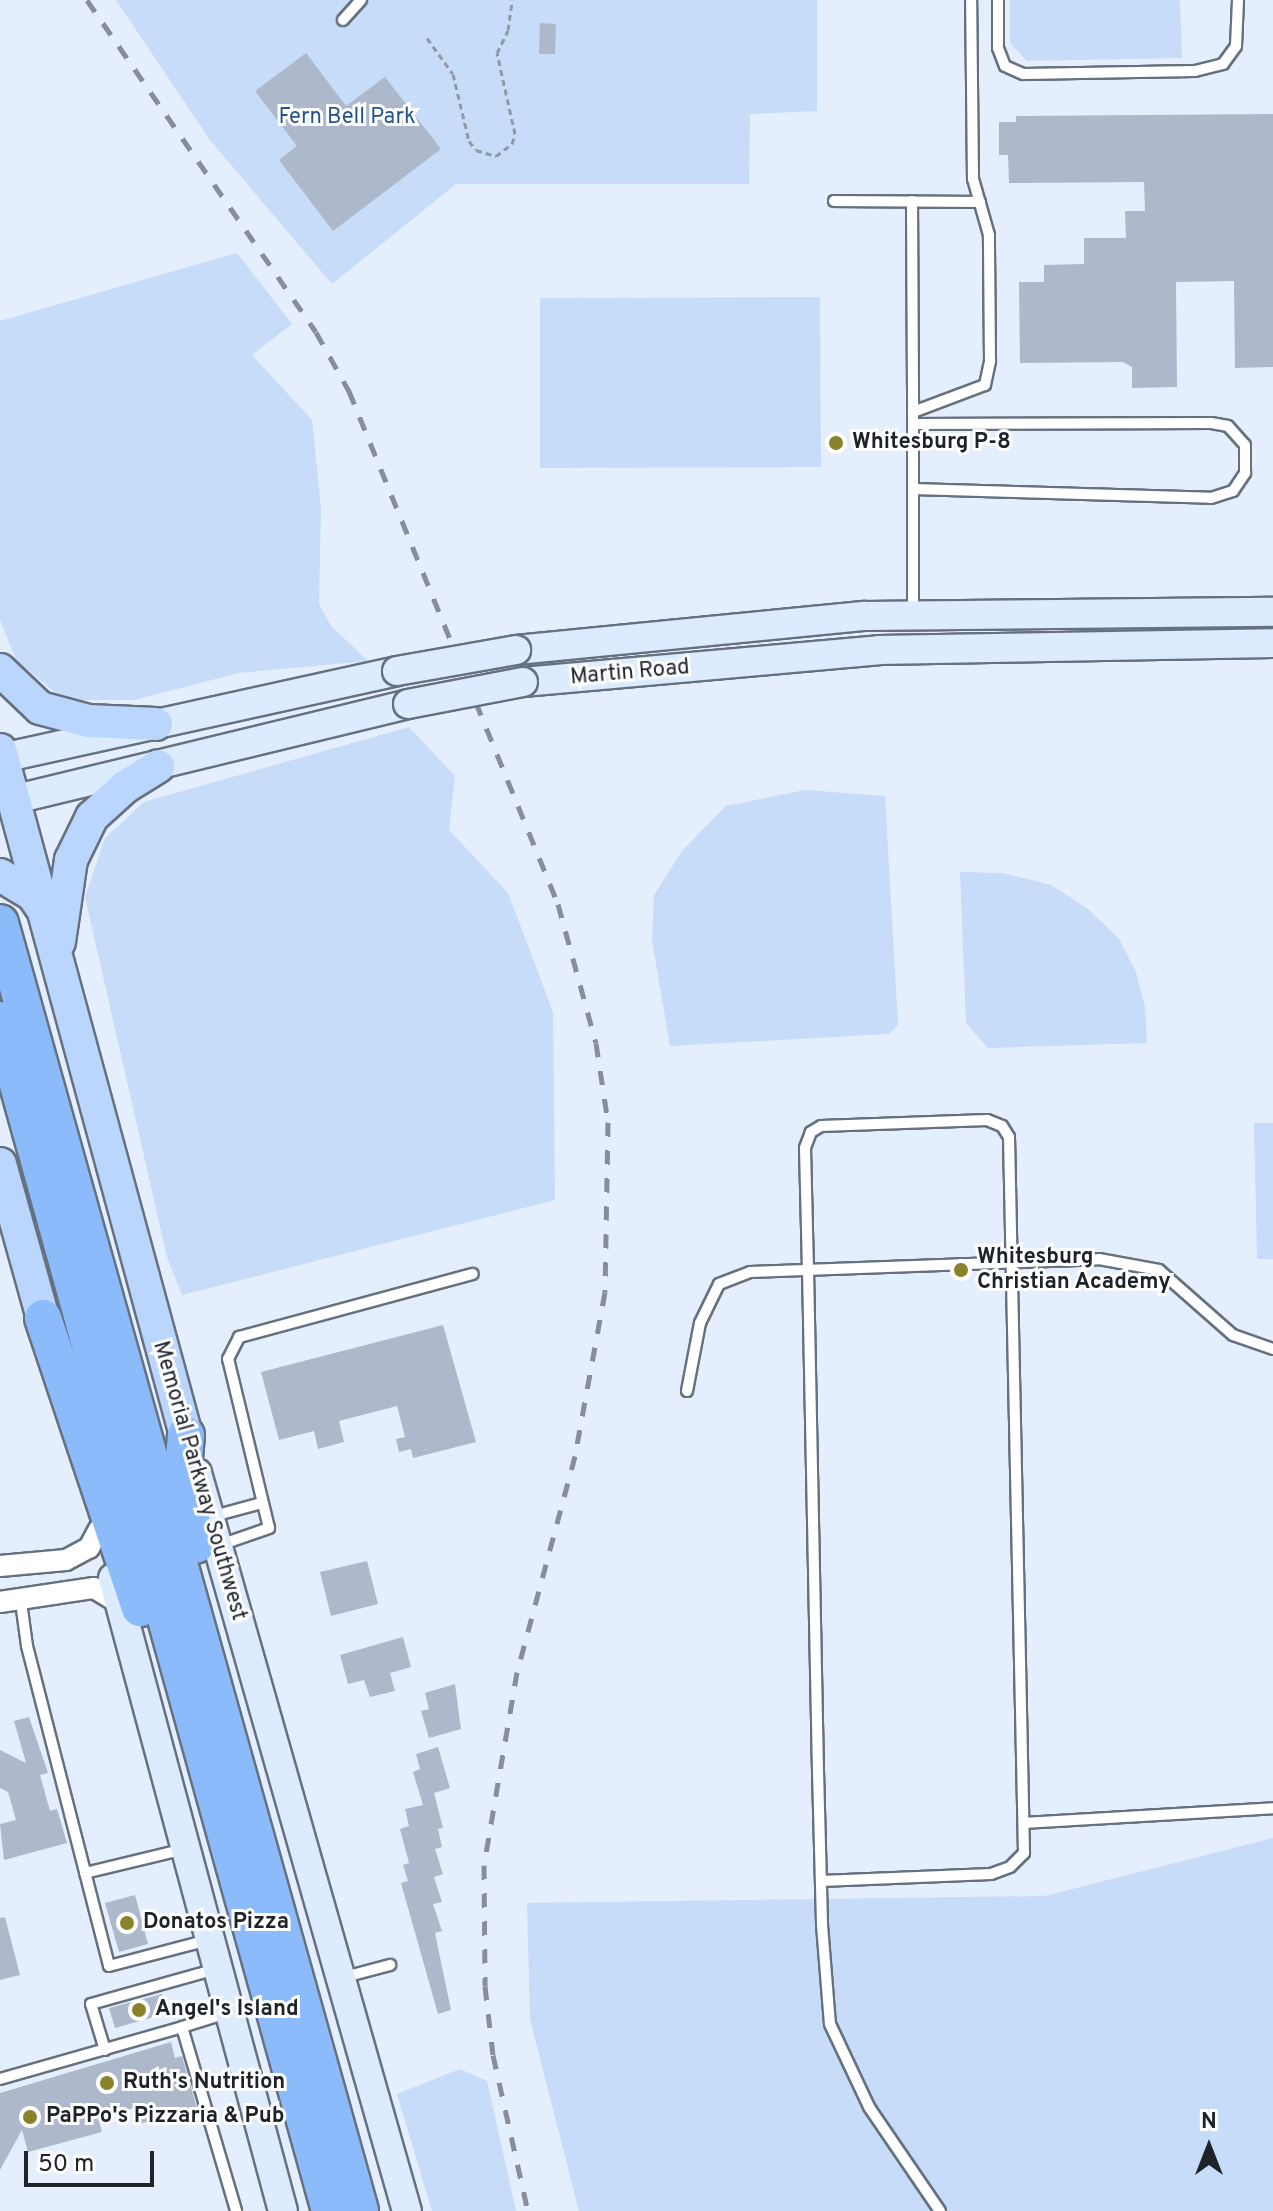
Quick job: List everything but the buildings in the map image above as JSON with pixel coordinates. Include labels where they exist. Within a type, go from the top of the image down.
[{"type":"highway","name":"Memorial Parkway Southwest","points":[[0,923],[229,1790],[330,2211]]},
{"type":"highway","name":"Memorial Parkway Southwest","points":[[0,1020],[229,1790],[360,2211]]},
{"type":"highway","points":[[43,1318],[188,1751],[229,1790],[243,1736],[218,1648],[183,1473],[186,1435]]},
{"type":"main road","name":"Martin Road","points":[[1,755],[397,671],[516,650],[913,614],[1273,612]]},
{"type":"main road","name":"Martin Road","points":[[8,801],[408,704],[523,682],[879,650],[1273,643]]},
{"type":"main road","points":[[0,670],[40,708],[89,721],[156,724]]},
{"type":"main road","name":"Memorial Parkway Southwest","points":[[1,755],[8,801],[43,910],[186,1435],[407,2211]]},
{"type":"main road","points":[[57,965],[71,860],[92,817],[125,787],[158,766]]},
{"type":"main road","points":[[0,875],[33,895],[43,910]]},
{"type":"main road","points":[[0,1164],[189,1848],[229,2013],[283,2211]]},
{"type":"street","points":[[0,1566],[66,1560],[89,1548],[99,1529]]},
{"type":"street","points":[[0,1602],[21,1602],[94,1588],[121,1604]]},
{"type":"lane","points":[[343,20],[361,0]]},
{"type":"lane","points":[[913,418],[985,385],[989,235],[973,179],[971,0]]},
{"type":"lane","points":[[998,0],[998,48],[1005,66],[1023,74],[1195,71],[1223,64],[1236,46],[1238,0]]},
{"type":"lane","points":[[834,201],[980,202]]},
{"type":"lane","points":[[912,201],[913,614]]},
{"type":"lane","points":[[913,418],[1211,423],[1228,426],[1245,445],[1245,473],[1233,491],[1211,498],[913,489]]},
{"type":"lane","points":[[821,1881],[991,1874],[1010,1867],[1024,1853],[1009,1137],[1002,1126],[987,1120],[821,1126],[811,1132],[805,1148],[821,1881],[830,2024],[869,2107],[940,2211]]},
{"type":"lane","points":[[687,1391],[700,1323],[719,1284],[750,1272],[1099,1259],[1159,1270],[1233,1335],[1273,1349]]},
{"type":"lane","points":[[218,1546],[269,1528],[228,1359],[239,1337],[473,1274]]},
{"type":"lane","points":[[210,1517],[262,1503]]},
{"type":"lane","points":[[21,1602],[27,1646],[109,1966],[211,1940]]},
{"type":"lane","points":[[1024,1823],[1273,1808]]},
{"type":"lane","points":[[85,1873],[189,1848]]},
{"type":"lane","points":[[339,1979],[390,1965]]},
{"type":"lane","points":[[105,2050],[91,2004],[218,1969]]},
{"type":"lane","points":[[0,2079],[229,2013]]},
{"type":"lane","points":[[182,2027],[236,2211]]},
{"type":"path","points":[[427,38],[453,74],[469,141],[476,150],[496,156],[512,144],[515,134],[497,53],[508,30],[512,0]]},
{"type":"green space","name":"Fern Bell Park","points":[[116,0],[817,0],[817,111],[750,114],[749,184],[456,184],[332,284],[210,140]]},
{"type":"green space","points":[[1010,0],[1180,0],[1182,58],[1027,61],[1010,43]]},
{"type":"green space","points":[[237,253],[292,324],[252,355],[312,420],[321,508],[319,604],[331,626],[368,661],[239,673],[134,700],[64,700],[16,660],[0,620],[0,321]]},
{"type":"green space","points":[[820,297],[821,467],[540,468],[540,298]]},
{"type":"green space","points":[[409,727],[455,776],[449,830],[508,893],[553,1012],[555,1200],[182,1295],[167,1257],[85,897],[105,838],[144,802]]},
{"type":"green space","points":[[805,790],[885,796],[898,1025],[889,1034],[670,1046],[652,940],[654,895],[682,851],[726,806]]},
{"type":"green space","points":[[960,872],[1003,873],[1051,885],[1088,909],[1119,939],[1136,972],[1145,1007],[1147,1043],[988,1048],[966,1023]]},
{"type":"green space","points":[[1254,1123],[1273,1123],[1273,1259],[1257,1259]]},
{"type":"green space","points":[[1273,1838],[1273,2211],[579,2211],[530,2019],[527,1903],[1045,1896]]},
{"type":"green space","points":[[460,2069],[487,2081],[516,2211],[432,2211],[397,2094]]},
{"type":"railway","points":[[87,0],[316,332],[349,391],[558,904],[596,1043],[608,1122],[605,1292],[575,1456],[517,1672],[484,1865],[485,1986],[493,2055],[528,2211]]},
{"type":"place","name":"Whitesburg P-8","points":[[836,443]]},
{"type":"place","name":"Whitesburg Christian Academy","points":[[961,1270]]},
{"type":"place","name":"Donatos Pizza","points":[[127,1923]]},
{"type":"place","name":"Angel's Island","points":[[139,2010]]},
{"type":"place","name":"Ruth's Nutrition","points":[[107,2083]]},
{"type":"place","name":"PaPPo's Pizzaria & Pub","points":[[30,2117]]}]
